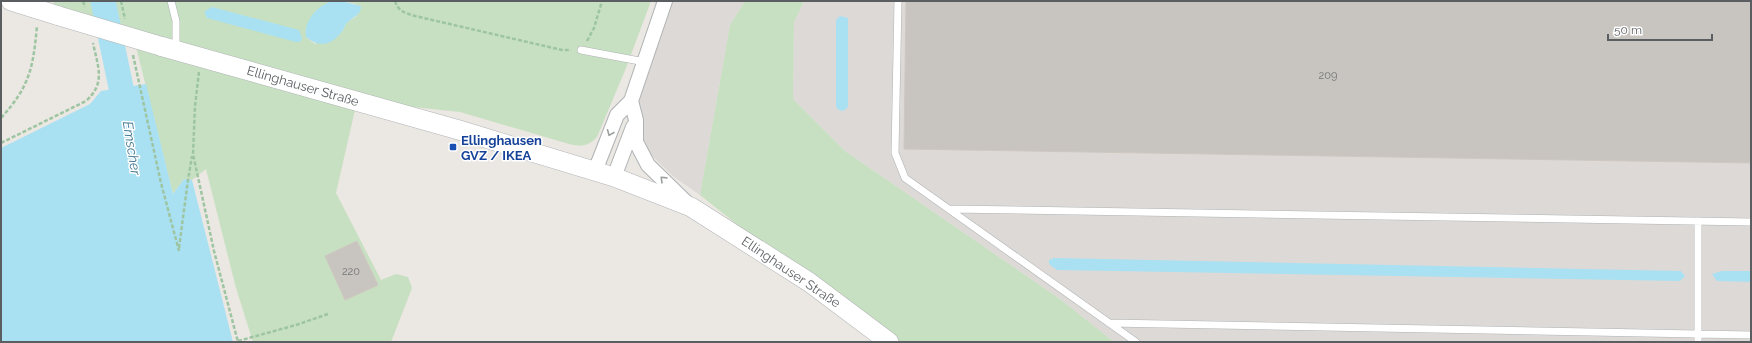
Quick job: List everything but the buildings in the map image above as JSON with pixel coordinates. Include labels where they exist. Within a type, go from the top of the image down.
[{"type":"main road","name":"Ellinghauser Straße","points":[[11,1],[39,5],[59,16],[459,130],[614,177],[691,207],[809,282],[889,342]]},
{"type":"street","points":[[595,171],[617,115],[631,101],[665,1]]},
{"type":"street","name":"Ellinghauser Straße","points":[[631,101],[636,120],[636,142],[648,164],[691,207]]},
{"type":"street","points":[[614,177],[635,123]]},
{"type":"lane","points":[[168,48],[176,21],[171,1]]},
{"type":"lane","points":[[898,1],[895,153],[905,178],[1136,342]]},
{"type":"lane","points":[[582,50],[645,62]]},
{"type":"lane","points":[[949,209],[1751,222]]},
{"type":"lane","points":[[1698,221],[1698,342]]},
{"type":"lane","points":[[1109,322],[1751,334]]},
{"type":"path","points":[[121,1],[126,24]]},
{"type":"path","points":[[395,1],[398,8],[403,12],[415,16],[562,50],[582,50],[594,28],[602,1]]},
{"type":"path","points":[[1,118],[21,93],[33,64],[39,5]]},
{"type":"path","points":[[133,54],[161,183],[179,251],[188,180],[193,154],[195,106],[200,57]]},
{"type":"path","points":[[1,143],[86,101],[94,94],[99,82]]},
{"type":"path","points":[[193,154],[214,251],[238,341],[296,325],[328,314]]},
{"type":"shaded area","points":[[654,1],[745,1],[730,25],[700,195],[674,177],[643,147],[635,99],[663,20]]},
{"type":"shaded area","points":[[804,1],[1751,1],[1751,342],[1114,342],[1060,299],[845,151],[793,99],[794,22]]},
{"type":"green space","points":[[53,1],[338,1],[331,2],[320,8],[314,18],[306,37],[315,44],[343,30],[347,22],[357,16],[356,4],[341,1],[651,1],[626,68],[597,137],[588,144],[569,144],[460,112],[357,101],[336,193],[381,280],[396,274],[408,277],[412,288],[391,342],[253,342],[236,288],[206,169],[192,180],[184,179],[173,194],[131,27],[59,16]]},
{"type":"green space","points":[[745,1],[804,1],[794,22],[793,99],[845,151],[1060,299],[1114,342],[889,342],[809,282],[700,195],[730,25]]},
{"type":"water","points":[[333,1],[341,1],[361,6],[361,9],[346,24],[335,39],[326,44],[311,41],[306,37],[307,25],[310,19],[318,9]]},
{"type":"water","points":[[212,7],[299,30],[302,38],[300,42],[296,42],[207,18],[205,11]]},
{"type":"water","points":[[840,16],[848,18],[848,107],[843,111],[836,107],[836,20]]},
{"type":"water","points":[[146,84],[173,194],[184,179],[192,180],[233,342],[1,342],[1,148],[90,104],[101,91]]},
{"type":"water","points":[[1054,258],[1681,271],[1685,276],[1680,281],[1057,270],[1049,264],[1049,260]]},
{"type":"water","points":[[1722,271],[1751,271],[1751,282],[1717,281],[1712,274]]},
{"type":"waterway","name":"Emscher","points":[[103,1],[128,121]]},
{"type":"place","name":"Ellinghausen GVZ / IKEA","points":[[453,147]]}]
